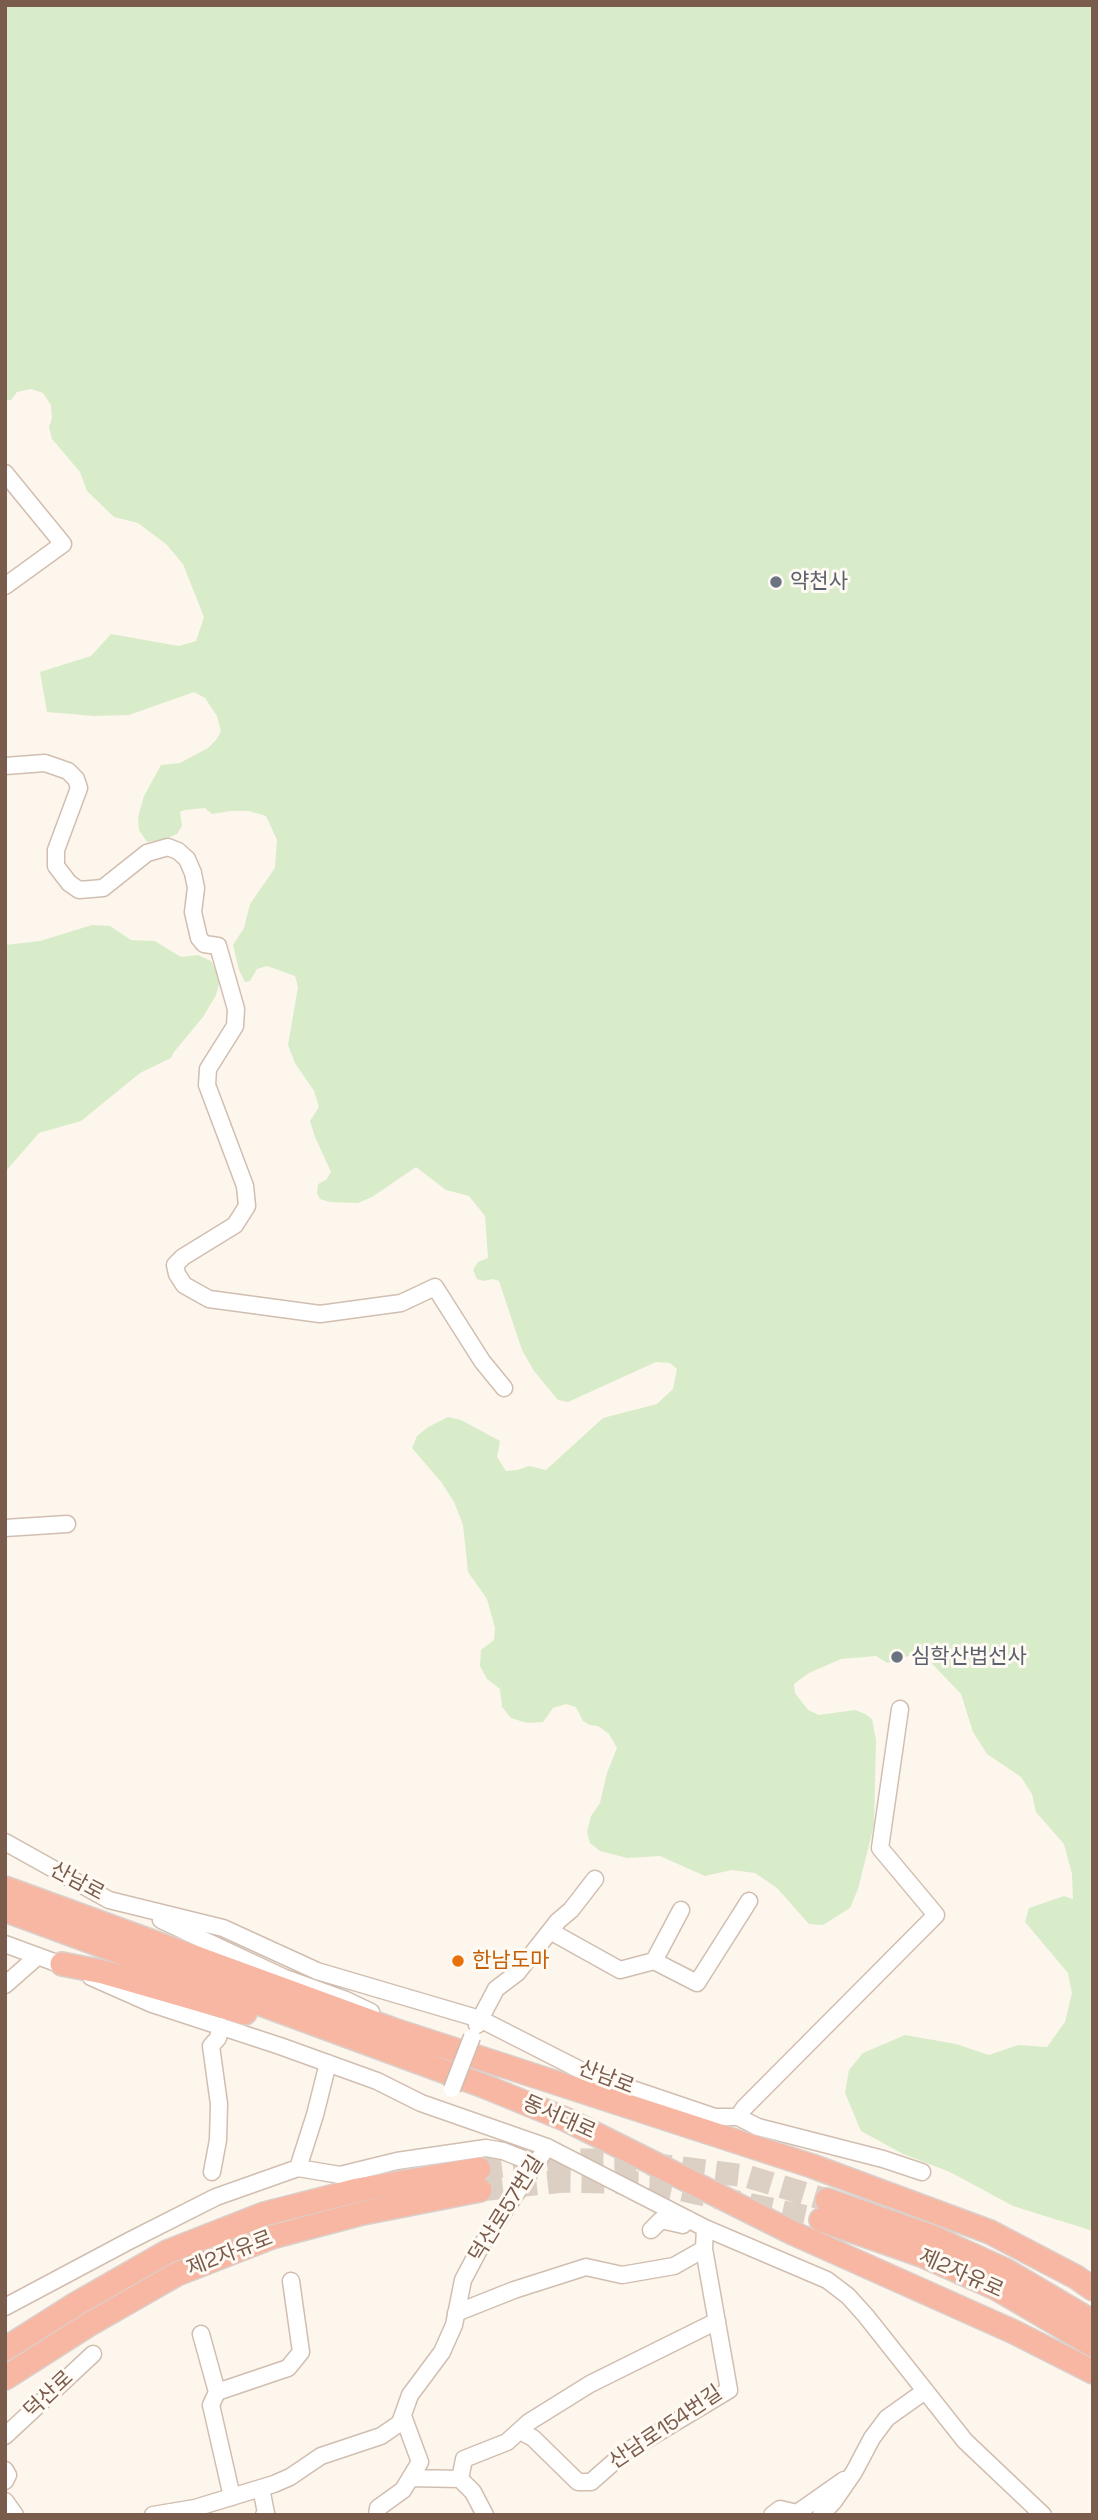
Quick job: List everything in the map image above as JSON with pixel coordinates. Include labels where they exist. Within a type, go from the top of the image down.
[{"type":"highway","name":"동서대로","points":[[5,1888],[436,2044],[812,2166],[977,2227],[1076,2277],[1093,2289]]},
{"type":"highway","name":"동서대로","points":[[5,1910],[447,2080],[567,2120],[794,2234],[1014,2332],[1093,2372]]},
{"type":"highway","points":[[62,1964],[103,1972],[244,2013],[447,2080]]},
{"type":"highway","name":"제2자유로","points":[[5,2349],[76,2304],[167,2252],[264,2214],[358,2190],[480,2180],[272,2237],[177,2274],[88,2325],[5,2378]]},
{"type":"highway","name":"제2자유로","points":[[1093,2322],[1004,2270],[930,2236],[824,2210],[996,2288],[1093,2345]]},
{"type":"street","points":[[5,473],[63,544],[5,586]]},
{"type":"street","points":[[5,766],[45,763],[68,771],[76,779],[79,788],[56,850],[56,866],[69,883],[79,890],[103,888],[147,853],[168,847],[187,859],[193,873],[196,888],[192,912],[199,938],[204,944],[218,946],[236,1009],[235,1026],[208,1069],[207,1085],[245,1186],[247,1206],[235,1225],[175,1265],[184,1285],[209,1299],[320,1314],[401,1303],[435,1287],[482,1361],[505,1388]]},
{"type":"street","points":[[5,1528],[67,1524]]},
{"type":"street","points":[[738,2117],[936,1915],[880,1848],[900,1709]]},
{"type":"street","name":"산남로","points":[[5,1842],[109,1899],[223,1928],[317,1971],[480,2018],[588,2074],[715,2117],[738,2117],[758,2127],[883,2159],[922,2172]]},
{"type":"street","points":[[442,2110],[447,2080],[496,1989],[517,1973],[595,1879]]},
{"type":"street","points":[[109,1899],[285,1978],[346,2000],[436,2044]]},
{"type":"street","points":[[550,1931],[620,1970],[654,1961],[697,1983],[749,1901]]},
{"type":"street","points":[[654,1961],[681,1910]]},
{"type":"street","points":[[5,1944],[62,1964],[152,2004],[328,2063],[377,2081],[421,2103],[547,2147],[705,2228],[827,2280],[848,2296],[866,2316],[965,2441],[1043,2515]]},
{"type":"street","points":[[5,1985],[38,1956]]},
{"type":"street","points":[[212,2172],[218,2140],[219,2104],[211,2046],[218,2038],[221,2026]]},
{"type":"street","points":[[298,2168],[328,2063]]},
{"type":"street","name":"덕산로57번길","points":[[153,2515],[195,2508],[261,2488],[290,2477],[321,2456],[381,2436],[400,2423],[410,2395],[442,2351],[454,2325],[463,2280],[481,2246],[547,2147]]},
{"type":"street","points":[[5,2307],[216,2197],[298,2168],[340,2175],[397,2161],[486,2148],[503,2151],[536,2164]]},
{"type":"street","points":[[651,2230],[661,2220],[683,2225],[688,2219]]},
{"type":"street","name":"산남로154번길","points":[[520,2431],[533,2438],[578,2482],[591,2482],[624,2453],[729,2390],[704,2249],[705,2228]]},
{"type":"street","points":[[456,2313],[514,2290],[586,2267],[622,2275],[674,2266],[704,2249]]},
{"type":"street","points":[[232,2497],[211,2405],[218,2392],[288,2368],[301,2352],[291,2281]]},
{"type":"street","points":[[460,2479],[464,2459],[507,2442],[529,2422],[590,2384],[717,2321]]},
{"type":"street","points":[[201,2334],[218,2392]]},
{"type":"street","name":"덕산로","points":[[5,2436],[93,2354]]},
{"type":"street","points":[[821,2515],[854,2472],[872,2438],[887,2418],[925,2391]]},
{"type":"street","points":[[377,2515],[378,2508],[403,2490],[420,2462],[403,2416]]},
{"type":"street","points":[[5,2470],[8,2475],[5,2481]]},
{"type":"street","points":[[772,2515],[780,2509],[797,2513],[854,2472]]},
{"type":"street","points":[[410,2477],[460,2479],[473,2492],[485,2515]]},
{"type":"street","points":[[261,2488],[266,2513],[264,2515]]},
{"type":"street","points":[[5,2501],[15,2515]]},
{"type":"green space","points":[[5,5],[1093,5],[1093,2231],[1013,2206],[950,2172],[903,2154],[861,2131],[845,2093],[849,2070],[863,2053],[905,2035],[956,2044],[989,2055],[1018,2045],[1047,2047],[1065,2022],[1072,1993],[1068,1973],[1025,1922],[1029,1908],[1064,1896],[1073,1899],[1072,1874],[1064,1844],[1036,1812],[1032,1794],[1021,1777],[987,1754],[973,1732],[961,1694],[921,1652],[887,1663],[876,1656],[841,1659],[809,1673],[794,1684],[795,1693],[808,1710],[819,1715],[855,1710],[865,1714],[872,1719],[876,1740],[874,1825],[858,1889],[850,1908],[823,1925],[809,1924],[777,1888],[755,1873],[732,1870],[705,1876],[660,1856],[627,1858],[600,1851],[590,1843],[587,1832],[591,1816],[600,1803],[607,1773],[617,1748],[609,1734],[598,1726],[583,1721],[576,1707],[566,1704],[553,1708],[543,1722],[527,1723],[511,1718],[502,1707],[500,1689],[487,1679],[480,1666],[481,1650],[494,1640],[495,1628],[487,1599],[468,1572],[463,1525],[454,1502],[442,1483],[412,1448],[417,1436],[448,1417],[461,1420],[500,1441],[497,1457],[506,1471],[529,1466],[546,1470],[603,1418],[657,1404],[673,1389],[677,1369],[670,1363],[656,1362],[568,1402],[558,1400],[534,1371],[522,1350],[499,1281],[477,1279],[473,1270],[478,1262],[488,1258],[485,1216],[469,1196],[446,1190],[416,1167],[372,1197],[358,1203],[320,1199],[317,1193],[318,1184],[326,1180],[331,1172],[310,1121],[319,1107],[314,1091],[295,1063],[288,1045],[298,987],[295,976],[267,966],[257,969],[250,981],[245,982],[233,945],[244,928],[250,904],[275,868],[277,840],[266,816],[249,811],[212,814],[205,808],[185,810],[180,812],[182,826],[177,834],[163,840],[147,842],[139,830],[138,817],[144,796],[161,765],[180,763],[208,748],[221,731],[217,716],[205,698],[194,692],[129,715],[94,716],[47,712],[40,672],[91,656],[111,634],[179,646],[196,641],[204,617],[183,564],[166,544],[138,523],[114,517],[87,491],[80,472],[52,439],[49,427],[52,418],[51,405],[43,393],[31,389],[17,392],[11,400],[5,400]]},
{"type":"green space","points":[[92,925],[110,926],[131,940],[155,941],[181,957],[198,955],[211,961],[220,980],[216,995],[203,1017],[171,1058],[140,1073],[81,1121],[39,1133],[5,1172],[5,945],[40,941]]},
{"type":"tunnel","points":[[479,2169],[548,2160],[618,2160],[746,2176],[827,2200]]},
{"type":"tunnel","points":[[480,2190],[564,2181],[650,2183],[821,2220]]},
{"type":"place","name":"약천사","points":[[776,582]]},
{"type":"place","name":"심학산법선사","points":[[897,1657]]},
{"type":"place","name":"한남도마","points":[[458,1961]]}]
